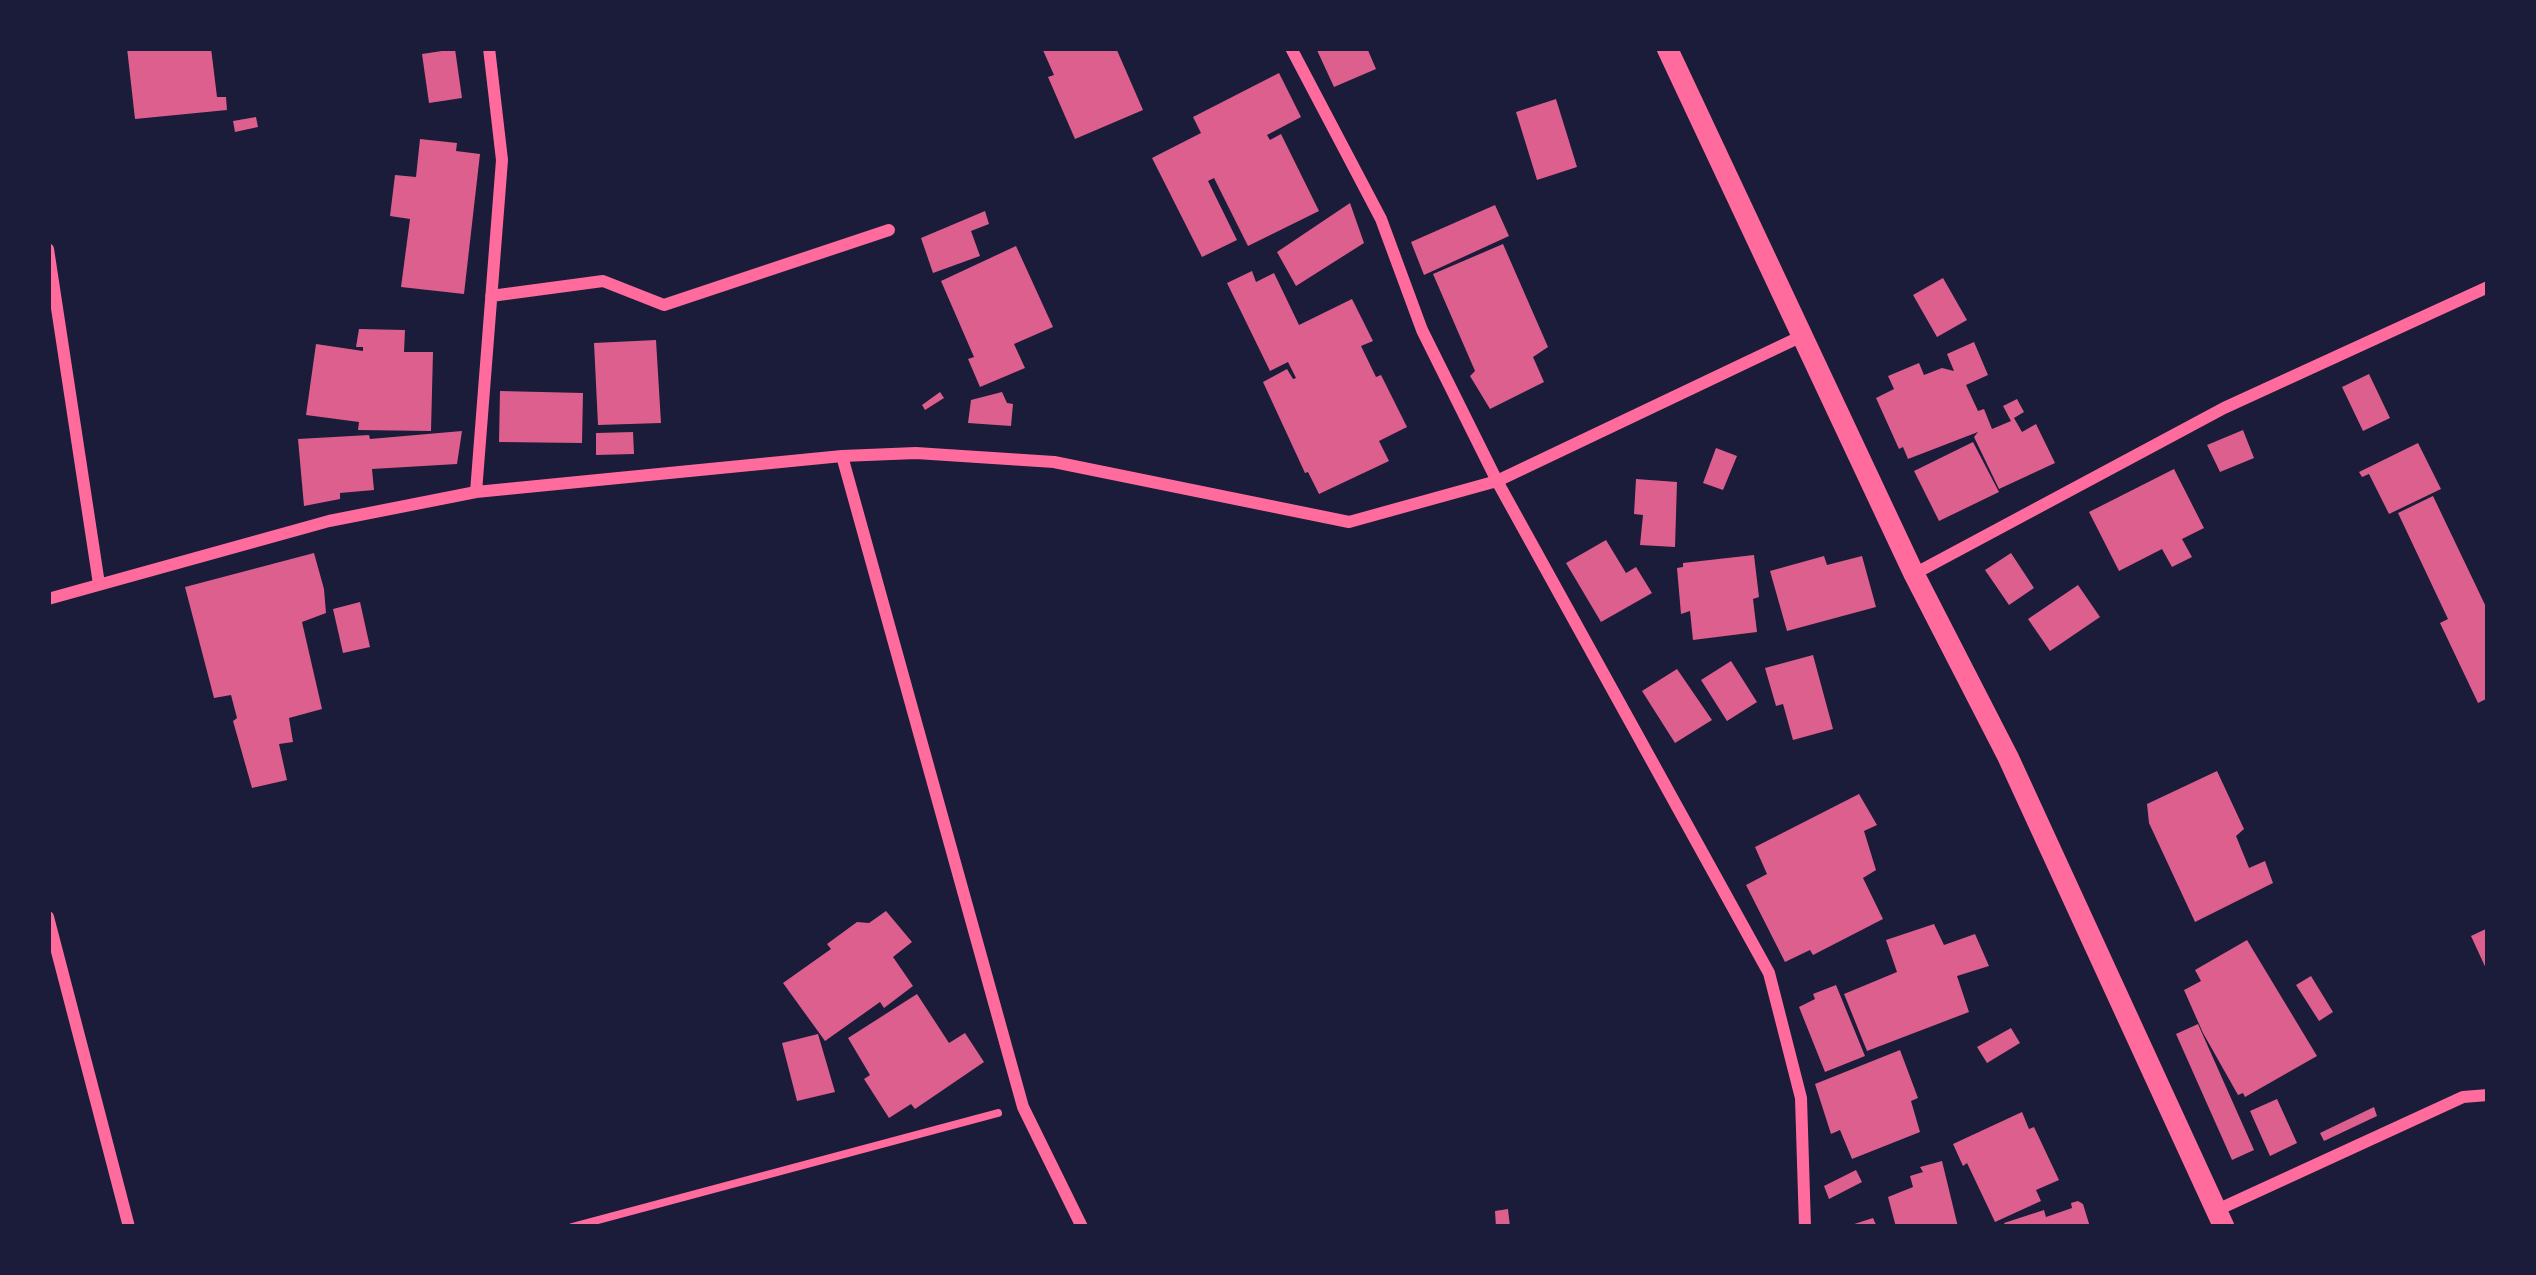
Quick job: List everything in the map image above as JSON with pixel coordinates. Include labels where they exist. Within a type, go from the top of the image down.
[{"type":"street","points":[[476,492],[502,160],[489,48]]},
{"type":"street","points":[[1291,48],[1381,218],[1422,330],[1497,482],[1769,973],[1801,1097],[1805,1227]]},
{"type":"street","points":[[1667,48],[1914,574],[2008,757],[2221,1219],[2463,1097],[2488,1095]]},
{"type":"street","points":[[491,296],[603,281],[664,305],[889,230]]},
{"type":"street","points":[[48,249],[99,584]]},
{"type":"street","points":[[1914,574],[2224,408],[2488,287]]},
{"type":"street","points":[[48,599],[328,521],[476,492],[842,456],[916,453],[1054,462],[1348,522],[1497,482],[1802,336]]},
{"type":"street","points":[[842,456],[1023,1107],[1082,1227]]},
{"type":"street","points":[[48,917],[129,1227]]},
{"type":"path","points":[[572,1227],[1023,1107]]},
{"type":"building","points":[[127,48],[211,48],[217,97],[226,97],[227,110],[135,119]]},
{"type":"building","points":[[1042,48],[1116,48],[1143,110],[1075,139],[1048,77],[1054,75]]},
{"type":"building","points":[[1316,48],[1367,48],[1376,69],[1334,87]]},
{"type":"building","points":[[455,49],[462,98],[429,103],[422,54]]},
{"type":"building","points":[[1279,73],[1301,117],[1267,135],[1270,140],[1281,134],[1319,211],[1248,246],[1214,178],[1208,181],[1237,240],[1202,257],[1152,158],[1201,133],[1193,117]]},
{"type":"building","points":[[1556,99],[1577,167],[1537,180],[1516,112]]},
{"type":"building","points":[[256,117],[258,127],[235,132],[233,121]]},
{"type":"building","points":[[420,139],[457,143],[456,151],[480,154],[464,294],[401,287],[410,219],[390,216],[395,175],[416,177]]},
{"type":"building","points":[[1350,203],[1364,243],[1296,286],[1277,252]]},
{"type":"building","points":[[1495,205],[1509,236],[1424,275],[1411,242]]},
{"type":"building","points":[[985,211],[989,224],[971,231],[980,256],[933,273],[921,238]]},
{"type":"building","points":[[1503,244],[1548,347],[1533,357],[1544,382],[1490,409],[1470,376],[1475,371],[1433,274]]},
{"type":"building","points":[[1016,246],[1053,327],[1014,344],[1025,368],[980,387],[968,359],[974,357],[941,281]]},
{"type":"building","points":[[1252,271],[1256,282],[1274,273],[1299,325],[1352,299],[1373,341],[1361,346],[1407,427],[1379,441],[1389,461],[1319,494],[1263,382],[1287,369],[1296,378],[1288,362],[1270,371],[1227,283]]},
{"type":"building","points":[[1943,278],[1967,320],[1937,337],[1913,295]]},
{"type":"building","points":[[359,329],[405,330],[404,352],[433,352],[431,431],[358,430],[359,422],[306,415],[316,344],[363,351],[356,347]]},
{"type":"building","points":[[656,340],[661,423],[598,425],[594,343]]},
{"type":"building","points":[[1974,342],[1988,375],[1966,385],[1978,411],[1984,409],[1992,429],[2011,421],[2003,406],[2017,399],[2024,412],[2014,418],[2022,432],[2036,424],[2055,463],[1999,489],[1974,437],[1978,432],[1908,459],[1876,398],[1894,389],[1888,376],[1919,363],[1924,375],[1942,368],[1954,371],[1947,354]]},
{"type":"building","points":[[2369,374],[2390,418],[2363,431],[2342,387]]},
{"type":"building","points":[[500,391],[583,393],[582,443],[499,442]]},
{"type":"building","points":[[940,392],[944,398],[925,410],[922,405]]},
{"type":"building","points":[[1002,392],[1007,403],[1013,404],[1011,426],[968,423],[971,400]]},
{"type":"building","points":[[2243,430],[2254,458],[2220,472],[2207,445]]},
{"type":"building","points":[[462,431],[457,464],[372,469],[374,490],[340,493],[340,499],[304,506],[298,439]]},
{"type":"building","points":[[633,432],[634,454],[596,455],[596,433]]},
{"type":"building","points":[[1973,442],[1999,492],[1939,521],[1914,471]]},
{"type":"building","points":[[2418,443],[2441,489],[2389,514],[2369,474],[2362,477],[2359,472]]},
{"type":"building","points":[[1716,448],[1737,456],[1723,490],[1703,483]]},
{"type":"building","points":[[2174,469],[2204,528],[2182,539],[2192,557],[2172,567],[2162,549],[2119,571],[2089,512]]},
{"type":"building","points":[[1636,479],[1677,482],[1675,547],[1640,545],[1643,515],[1634,514]]},
{"type":"building","points":[[2433,496],[2488,611],[2488,698],[2478,703],[2440,623],[2448,619],[2398,513]]},
{"type":"building","points":[[1606,540],[1626,573],[1636,567],[1652,593],[1601,622],[1566,563]]},
{"type":"building","points":[[314,553],[326,613],[302,622],[322,709],[289,718],[293,742],[279,744],[287,780],[252,788],[233,721],[237,718],[231,695],[214,698],[185,587]]},
{"type":"building","points":[[2011,553],[2034,588],[2009,605],[1985,570]]},
{"type":"building","points":[[1754,555],[1757,632],[1693,640],[1690,611],[1681,614],[1677,568],[1683,563]]},
{"type":"building","points":[[1824,556],[1827,565],[1862,556],[1876,607],[1787,631],[1770,571]]},
{"type":"building","points":[[2078,585],[2100,617],[2050,651],[2028,619]]},
{"type":"building","points":[[360,602],[370,647],[343,653],[333,609]]},
{"type":"building","points":[[1813,655],[1833,729],[1793,740],[1783,704],[1776,706],[1765,668]]},
{"type":"building","points":[[1731,661],[1757,702],[1727,721],[1701,680]]},
{"type":"building","points":[[1677,669],[1712,720],[1675,743],[1642,691]]},
{"type":"building","points":[[2217,771],[2244,829],[2236,836],[2249,868],[2265,861],[2273,883],[2195,922],[2149,823],[2147,804]]},
{"type":"building","points":[[1859,794],[1877,825],[1864,831],[1876,870],[1863,878],[1883,919],[1813,955],[1810,950],[1785,962],[1746,885],[1767,874],[1755,847]]},
{"type":"building","points":[[886,911],[912,942],[893,957],[913,986],[884,1008],[880,1002],[825,1041],[783,983],[831,949],[827,944],[857,922],[869,923]]},
{"type":"building","points":[[1934,924],[1944,945],[1975,934],[1989,966],[1957,976],[1969,1012],[1867,1051],[1844,994],[1897,972],[1886,940]]},
{"type":"building","points":[[2488,928],[2488,973],[2471,936]]},
{"type":"building","points":[[2247,940],[2317,1056],[2245,1097],[2238,1095],[2184,990],[2201,981],[2195,970]]},
{"type":"building","points":[[2311,976],[2333,1012],[2319,1021],[2296,985]]},
{"type":"building","points":[[1836,985],[1865,1056],[1825,1072],[1799,1007],[1815,999],[1813,994]]},
{"type":"building","points":[[917,994],[949,1043],[965,1033],[984,1062],[915,1109],[911,1104],[889,1118],[864,1079],[870,1075],[848,1038]]},
{"type":"building","points":[[2198,1024],[2254,1150],[2232,1160],[2176,1034]]},
{"type":"building","points":[[2011,1028],[2020,1043],[1987,1063],[1977,1047]]},
{"type":"building","points":[[818,1034],[835,1092],[797,1101],[782,1043]]},
{"type":"building","points":[[1900,1050],[1918,1098],[1911,1101],[1920,1132],[1852,1159],[1840,1130],[1831,1134],[1815,1084]]},
{"type":"building","points":[[2277,1099],[2297,1143],[2270,1156],[2250,1111]]},
{"type":"building","points":[[2374,1107],[2377,1116],[2324,1141],[2320,1133]]},
{"type":"building","points":[[2022,1112],[2059,1180],[2036,1190],[2041,1201],[1995,1222],[1953,1144]]},
{"type":"building","points":[[1942,1161],[1958,1227],[1896,1227],[1888,1197],[1913,1187],[1910,1176],[1923,1172],[1920,1167]]},
{"type":"building","points":[[1856,1170],[1862,1182],[1829,1199],[1824,1186]]},
{"type":"building","points":[[2078,1201],[2090,1227],[2006,1227],[2004,1223],[2044,1210],[2046,1217]]},
{"type":"building","points":[[1508,1209],[1510,1227],[1496,1227],[1495,1211]]},
{"type":"building","points":[[1873,1218],[1877,1227],[1848,1227],[1848,1226]]}]
